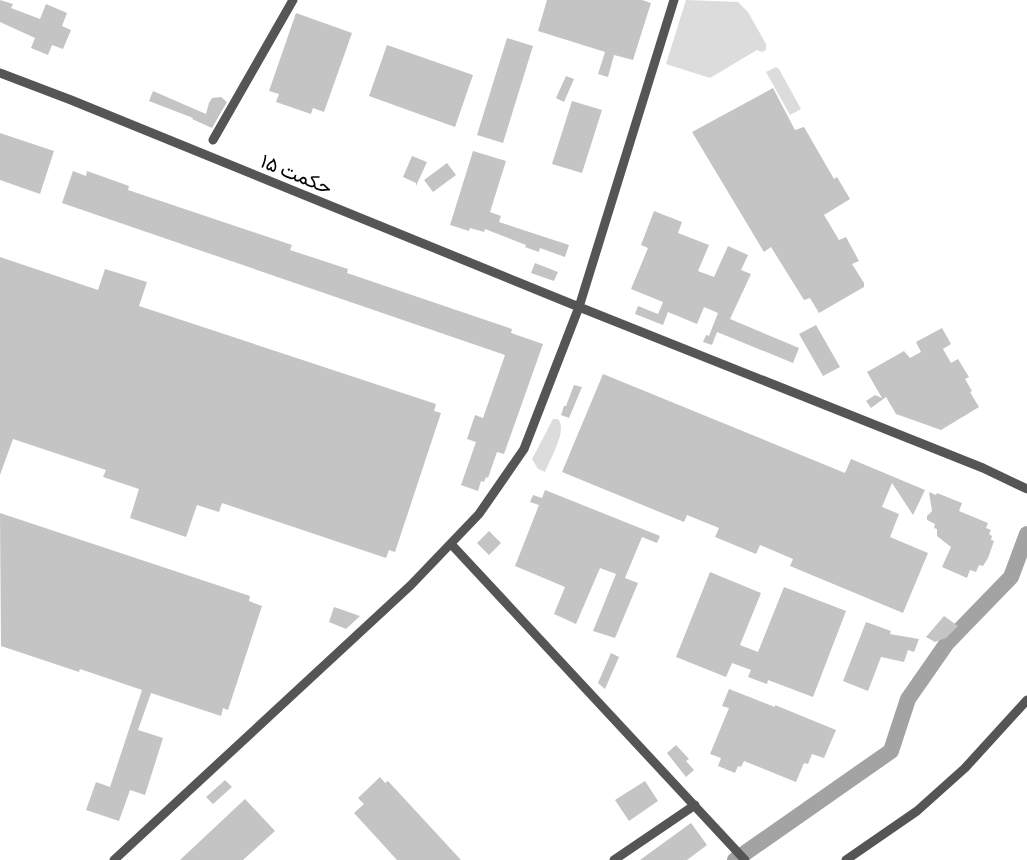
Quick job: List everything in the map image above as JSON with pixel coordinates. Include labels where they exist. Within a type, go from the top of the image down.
[{"type":"street","points":[[213,140],[293,0]]},
{"type":"street","points":[[114,860],[411,585],[479,514],[524,449],[579,307],[674,0]]},
{"type":"street","name":"حکمت ۱۵","points":[[0,73],[983,468],[1027,489]]},
{"type":"street","points":[[451,544],[746,860]]},
{"type":"street","points":[[846,860],[917,810],[957,775],[1027,700]]},
{"type":"street","points":[[614,860],[694,805]]},
{"type":"shaded area","points":[[686,0],[738,2],[748,12],[766,44],[766,50],[762,52],[757,50],[710,78],[666,64]]},
{"type":"shaded area","points":[[776,67],[801,109],[790,115],[766,72]]},
{"type":"shaded area","points":[[553,419],[558,419],[561,424],[560,437],[545,472],[538,469],[532,459]]},
{"type":"building","points":[[0,0],[13,4],[11,8],[40,19],[46,4],[67,13],[62,26],[71,30],[63,49],[52,45],[48,55],[31,48],[35,38],[0,22]]},
{"type":"building","points":[[547,0],[642,0],[651,3],[633,60],[614,55],[608,77],[598,74],[605,52],[538,31]]},
{"type":"building","points":[[296,13],[352,33],[324,112],[313,108],[311,114],[276,102],[279,94],[269,91]]},
{"type":"building","points":[[507,38],[533,46],[503,143],[477,135]]},
{"type":"building","points":[[387,45],[473,75],[455,127],[369,96]]},
{"type":"building","points":[[566,76],[574,79],[564,102],[556,98]]},
{"type":"building","points":[[773,88],[795,130],[804,127],[834,179],[837,177],[850,199],[824,215],[839,240],[846,237],[859,261],[852,264],[864,283],[864,287],[819,313],[810,298],[804,300],[771,247],[764,252],[692,132]]},
{"type":"building","points":[[153,91],[206,114],[212,98],[221,97],[227,102],[212,128],[149,101]]},
{"type":"building","points":[[572,101],[602,110],[582,173],[552,164]]},
{"type":"building","points":[[0,133],[54,151],[40,194],[0,180]]},
{"type":"building","points":[[473,151],[506,161],[490,212],[501,216],[499,222],[569,245],[565,257],[540,248],[539,252],[485,229],[484,232],[470,228],[469,231],[450,225]]},
{"type":"building","points":[[412,156],[427,162],[416,186],[416,183],[403,177]]},
{"type":"building","points":[[447,163],[456,175],[433,192],[424,180]]},
{"type":"building","points":[[73,171],[86,176],[87,171],[129,186],[128,190],[292,245],[290,250],[348,269],[347,273],[512,329],[511,333],[543,344],[504,454],[497,452],[488,478],[486,477],[484,482],[481,481],[478,491],[461,485],[476,442],[467,439],[475,415],[483,418],[505,355],[62,203]]},
{"type":"building","points":[[654,211],[682,222],[678,233],[709,245],[698,271],[714,277],[728,246],[748,255],[741,270],[751,274],[730,319],[799,348],[793,363],[717,332],[712,345],[703,342],[706,335],[709,336],[718,313],[704,307],[697,324],[668,312],[663,325],[635,314],[638,306],[658,314],[663,302],[631,289],[648,248],[641,245]]},
{"type":"building","points":[[0,257],[98,290],[105,269],[147,282],[139,306],[436,404],[434,411],[441,413],[395,552],[389,550],[386,558],[222,503],[219,512],[197,505],[186,537],[130,518],[139,489],[103,477],[106,470],[13,439],[0,475]]},
{"type":"building","points":[[535,263],[558,272],[554,281],[531,273]]},
{"type":"building","points":[[816,325],[840,367],[823,376],[799,334]]},
{"type":"building","points":[[942,328],[951,344],[943,349],[951,363],[958,359],[969,377],[965,379],[979,407],[941,430],[896,414],[886,397],[871,408],[866,401],[875,395],[882,398],[867,372],[904,351],[910,358],[921,352],[916,342]]},
{"type":"building","points":[[603,374],[845,473],[851,459],[925,490],[913,515],[892,483],[882,507],[899,514],[890,537],[928,553],[903,613],[790,566],[793,559],[760,545],[756,554],[715,537],[719,528],[687,515],[684,522],[562,472]]},
{"type":"building","points":[[574,385],[582,387],[569,418],[561,415]]},
{"type":"building","points":[[545,490],[660,536],[657,543],[642,537],[625,578],[638,583],[615,638],[593,631],[616,574],[600,568],[576,624],[554,614],[565,587],[515,566],[539,505],[530,502],[533,495],[542,498]]},
{"type":"building","points":[[929,492],[962,503],[959,511],[988,523],[986,528],[991,530],[989,534],[992,536],[991,540],[994,541],[988,558],[983,566],[979,565],[976,572],[970,570],[967,578],[942,567],[951,547],[937,536],[935,524],[927,520],[927,516],[932,511]]},
{"type":"building","points":[[0,513],[250,596],[249,601],[262,606],[228,710],[223,708],[221,716],[151,693],[138,730],[163,738],[145,795],[130,790],[119,821],[86,810],[96,782],[110,787],[142,690],[1,646]]},
{"type":"building","points":[[489,531],[501,543],[489,555],[477,543]]},
{"type":"building","points":[[710,572],[761,593],[740,645],[758,652],[784,587],[846,611],[813,697],[768,680],[767,684],[748,677],[751,670],[732,663],[726,677],[676,657]]},
{"type":"building","points":[[334,607],[360,616],[346,629],[329,622]]},
{"type":"building","points":[[944,616],[958,626],[946,638],[935,642],[926,637]]},
{"type":"building","points":[[866,622],[891,631],[890,634],[919,639],[914,652],[908,650],[904,662],[881,657],[868,691],[843,681]]},
{"type":"building","points":[[611,653],[619,657],[605,689],[598,683]]},
{"type":"building","points":[[729,689],[836,730],[824,758],[812,754],[808,764],[804,763],[796,782],[744,761],[735,773],[718,766],[721,758],[710,754],[729,708],[722,706]]},
{"type":"building","points":[[676,745],[689,759],[686,761],[694,770],[686,777],[667,753]]},
{"type":"building","points":[[380,777],[385,783],[388,781],[461,860],[397,860],[354,813],[364,804],[358,798]]},
{"type":"building","points":[[225,780],[232,787],[213,804],[206,797]]},
{"type":"building","points":[[645,781],[658,801],[629,821],[615,800]]},
{"type":"building","points":[[245,799],[275,831],[243,860],[180,860]]},
{"type":"building","points":[[691,823],[707,845],[687,860],[640,860]]},
{"type":"waterway","points":[[735,860],[891,751],[908,699],[947,643],[1011,577],[1027,534]]}]
